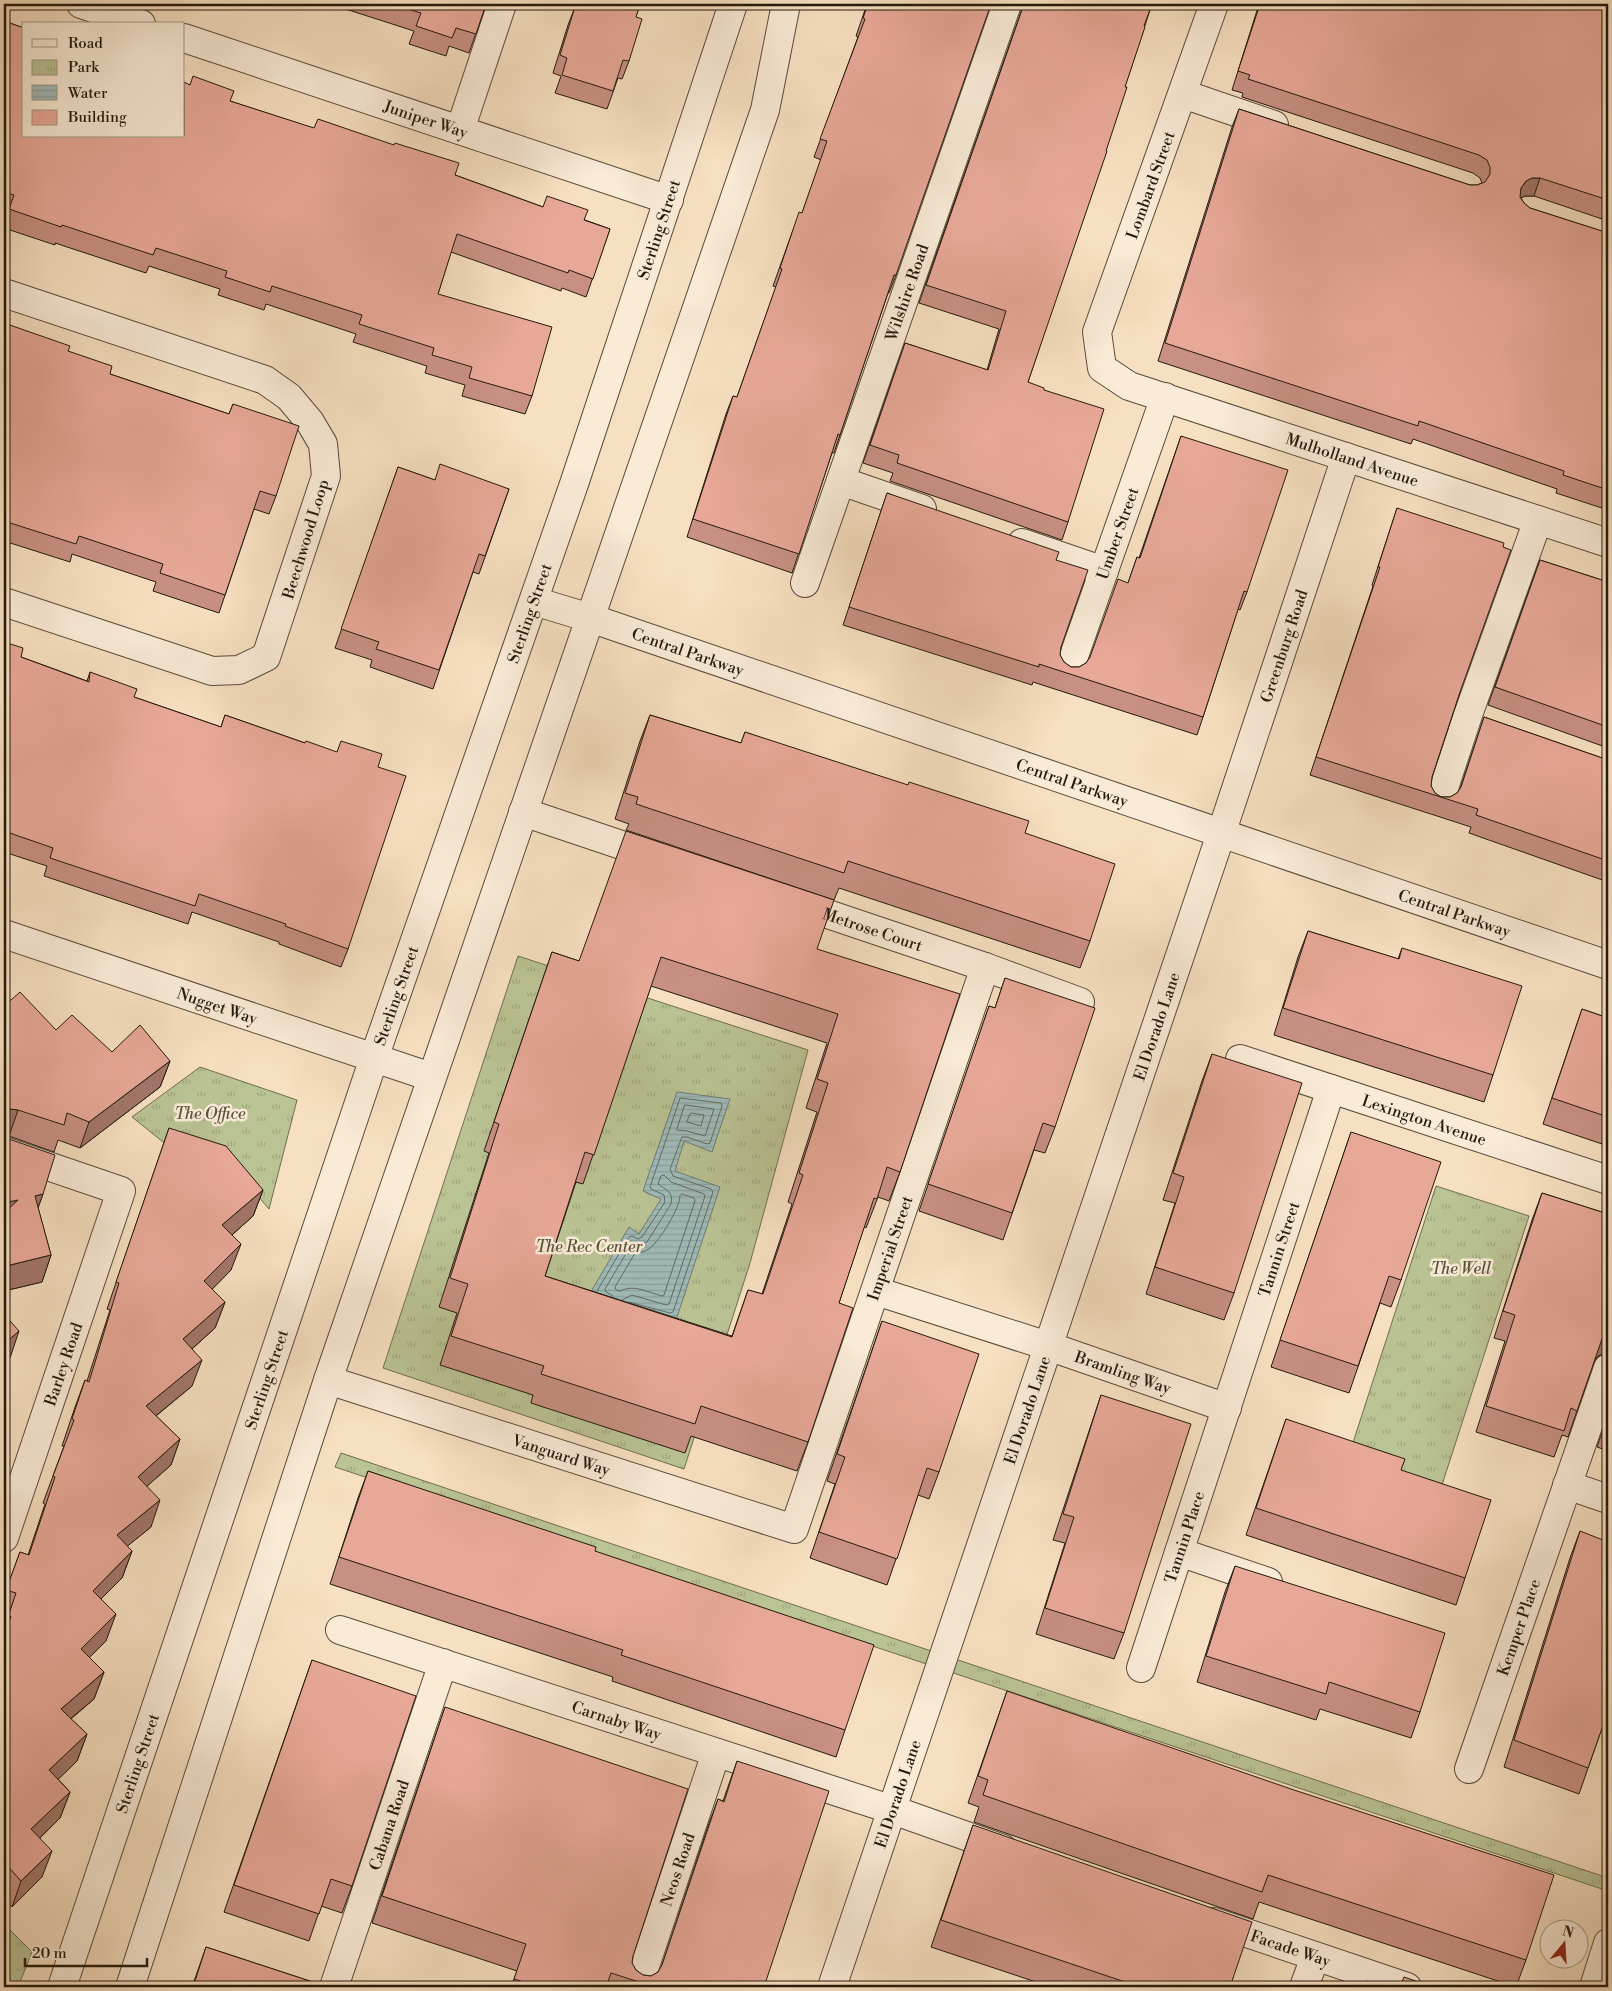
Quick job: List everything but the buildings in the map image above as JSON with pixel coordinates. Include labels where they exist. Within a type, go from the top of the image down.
[{"type":"street","points":[[80,4],[135,22]]},
{"type":"street","points":[[460,130],[502,4]]},
{"type":"street","name":"Sterling Street","points":[[62,1987],[374,1058],[534,601],[733,4]]},
{"type":"street","points":[[130,1987],[328,1380],[765,110],[786,4]]},
{"type":"street","name":"Wilshire Road","points":[[805,583],[1008,4]]},
{"type":"street","name":"Lombard Street","points":[[1102,368],[1097,332],[1214,4]]},
{"type":"street","name":"Juniper Way","points":[[185,38],[669,200]]},
{"type":"street","points":[[1183,94],[1297,132]]},
{"type":"street","name":"Beechwood Loop","points":[[4,293],[265,380],[290,397],[310,422],[323,444],[326,476],[266,657],[239,670],[212,671],[4,602]]},
{"type":"street","name":"Mulholland Avenue","points":[[1102,368],[1129,386],[1608,543]]},
{"type":"street","name":"Umber Street","points":[[1069,670],[1165,397]]},
{"type":"street","name":"Greenburg Road","points":[[1221,834],[1346,457]]},
{"type":"street","points":[[840,481],[944,516]]},
{"type":"street","points":[[1440,800],[1468,715],[1538,520]]},
{"type":"street","points":[[1000,536],[1104,571]]},
{"type":"street","name":"Central Parkway","points":[[534,601],[590,618],[1608,965]]},
{"type":"street","points":[[1468,715],[1496,725]]},
{"type":"street","points":[[523,812],[679,865]]},
{"type":"street","name":"El Dorado Lane","points":[[832,1987],[1221,834]]},
{"type":"street","name":"Metrose Court","points":[[772,896],[985,967],[1080,1002]]},
{"type":"street","name":"Nugget Way","points":[[4,934],[431,1077]]},
{"type":"street","name":"Imperial Street","points":[[794,1529],[985,967]]},
{"type":"street","name":"Lexington Avenue","points":[[1240,1059],[1608,1180]]},
{"type":"street","name":"Tannin Street","points":[[1227,1408],[1332,1089]]},
{"type":"street","name":"Barley Road","points":[[4,1151],[121,1190],[13,1481],[4,1538]]},
{"type":"street","name":"Bramling Way","points":[[876,1290],[1048,1346],[1227,1408]]},
{"type":"street","name":"Kemper Place","points":[[1469,1769],[1608,1368]]},
{"type":"street","name":"Vanguard Way","points":[[328,1380],[794,1529]]},
{"type":"street","name":"Tannin Place","points":[[1141,1668],[1227,1408]]},
{"type":"street","points":[[1567,1485],[1608,1499]]},
{"type":"street","points":[[1179,1552],[1293,1591]]},
{"type":"street","name":"Carnaby Way","points":[[340,1630],[893,1810]]},
{"type":"street","name":"Cabana Road","points":[[323,1986],[444,1663]]},
{"type":"street","name":"Neos Road","points":[[638,1987],[716,1752]]},
{"type":"street","points":[[893,1810],[1024,1856]]},
{"type":"street","name":"Facade Way","points":[[1193,1914],[1407,1987]]},
{"type":"street","points":[[1594,1987],[1608,1943]]},
{"type":"street","points":[[1304,1987],[1315,1957]]},
{"type":"green space","name":"The Rec Center","points":[[518,956],[808,1050],[750,1263],[684,1469],[383,1368]]},
{"type":"green space","name":"The Office","points":[[200,1067],[297,1100],[269,1209],[227,1160],[163,1142],[132,1117]]},
{"type":"green space","name":"The Well","points":[[1436,1186],[1529,1216],[1441,1488],[1348,1458]]},
{"type":"green space","points":[[341,1453],[1608,1878],[1608,1891],[335,1467]]},
{"type":"green space","points":[[4,1924],[32,1952],[18,1987],[4,1987]]},
{"type":"water","points":[[677,1092],[730,1099],[712,1152],[684,1141],[675,1171],[720,1187],[676,1320],[589,1295],[629,1227],[639,1234],[661,1199],[643,1191]]}]
